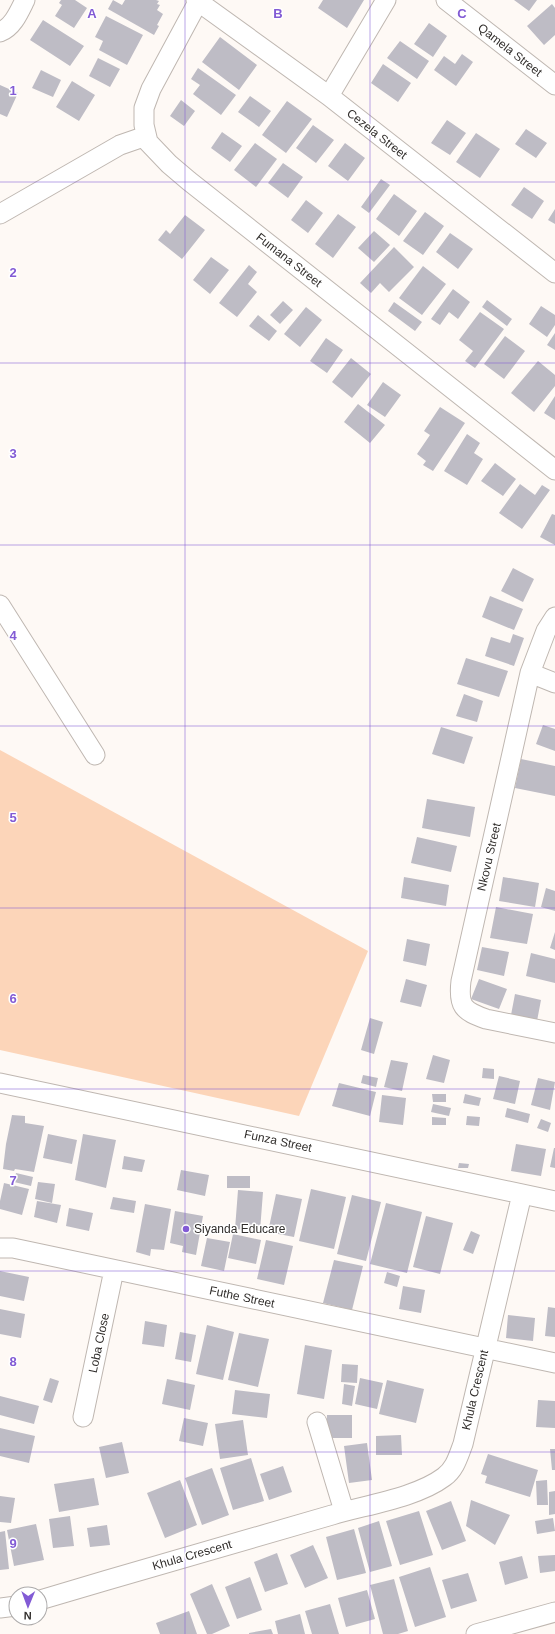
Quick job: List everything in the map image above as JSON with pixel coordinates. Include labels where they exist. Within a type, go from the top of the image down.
[{"type":"street","points":[[0,32],[6,30],[13,22],[25,0]]},
{"type":"street","name":"Cezela Street","points":[[198,0],[329,96],[555,273]]},
{"type":"street","name":"Fumana Street","points":[[198,0],[150,89],[144,108],[144,125],[148,142],[168,164],[189,181],[555,470]]},
{"type":"street","points":[[329,96],[386,0]]},
{"type":"street","name":"Qamela Street","points":[[446,0],[555,85]]},
{"type":"street","points":[[0,214],[120,145],[146,136]]},
{"type":"street","points":[[0,605],[95,755]]},
{"type":"street","name":"Nkovu Street","points":[[555,617],[546,631],[530,673],[459,994],[465,1010],[475,1016],[555,1033]]},
{"type":"street","points":[[530,673],[555,683]]},
{"type":"street","name":"Funza Street","points":[[0,1083],[303,1146],[555,1201]]},
{"type":"street","name":"Khula Crescent","points":[[48,1598],[344,1511],[398,1497],[428,1487],[444,1477],[456,1463],[463,1444],[484,1348],[522,1194]]},
{"type":"street","name":"Futhe Street","points":[[0,1248],[13,1248],[555,1363]]},
{"type":"street","name":"Loba Close","points":[[84,1417],[114,1270]]},
{"type":"street","points":[[317,1422],[344,1511]]},
{"type":"street","points":[[476,1634],[555,1612]]},
{"type":"shaded area","points":[[0,750],[368,951],[299,1116],[0,1050]]},
{"type":"building","points":[[61,0],[75,0],[87,8],[74,28],[55,16],[62,5],[59,3]]},
{"type":"building","points":[[113,0],[122,5],[125,0],[159,1],[157,4],[160,5],[157,10],[163,14],[154,35],[108,9]]},
{"type":"building","points":[[323,0],[364,0],[347,28],[318,8]]},
{"type":"building","points":[[514,0],[537,0],[529,11]]},
{"type":"building","points":[[552,4],[555,8],[555,35],[544,45],[527,26]]},
{"type":"building","points":[[106,16],[143,35],[127,65],[99,50],[103,41],[95,37]]},
{"type":"building","points":[[43,20],[84,46],[70,66],[30,40]]},
{"type":"building","points":[[429,23],[447,36],[433,57],[414,44]]},
{"type":"building","points":[[220,37],[257,65],[239,90],[202,62]]},
{"type":"building","points":[[400,41],[429,61],[417,79],[387,58]]},
{"type":"building","points":[[462,54],[473,62],[456,86],[434,70],[444,56],[455,64]]},
{"type":"building","points":[[98,58],[120,69],[110,87],[89,76]]},
{"type":"building","points":[[383,64],[411,83],[398,102],[371,83]]},
{"type":"building","points":[[198,68],[236,95],[221,115],[193,94],[200,85],[191,79]]},
{"type":"building","points":[[41,70],[61,80],[53,97],[32,88]]},
{"type":"building","points":[[72,81],[95,95],[79,121],[56,107]]},
{"type":"building","points":[[0,85],[18,93],[7,117],[0,114]]},
{"type":"building","points":[[250,96],[271,111],[259,127],[238,112]]},
{"type":"building","points":[[181,100],[195,111],[184,126],[170,116]]},
{"type":"building","points":[[287,101],[312,119],[286,153],[262,135]]},
{"type":"building","points":[[447,120],[466,133],[450,155],[431,143]]},
{"type":"building","points":[[313,125],[334,140],[316,163],[296,148]]},
{"type":"building","points":[[526,129],[547,143],[536,158],[515,144]]},
{"type":"building","points":[[222,132],[242,146],[230,162],[211,148]]},
{"type":"building","points":[[476,133],[500,149],[480,178],[456,162]]},
{"type":"building","points":[[255,143],[277,159],[256,187],[234,170]]},
{"type":"building","points":[[345,143],[365,158],[348,181],[328,166]]},
{"type":"building","points":[[283,163],[303,177],[288,198],[268,183]]},
{"type":"building","points":[[381,179],[390,185],[369,213],[361,207]]},
{"type":"building","points":[[524,187],[544,201],[532,219],[511,205]]},
{"type":"building","points":[[394,194],[417,211],[399,236],[376,219]]},
{"type":"building","points":[[306,200],[323,213],[308,233],[291,220]]},
{"type":"building","points":[[555,209],[555,224],[548,220]]},
{"type":"building","points":[[425,212],[444,226],[423,255],[403,241]]},
{"type":"building","points":[[338,214],[356,227],[333,258],[315,244]]},
{"type":"building","points":[[185,215],[205,230],[182,259],[158,240],[166,230],[170,234]]},
{"type":"building","points":[[374,231],[390,245],[374,262],[358,248]]},
{"type":"building","points":[[450,233],[473,249],[458,269],[436,252]]},
{"type":"building","points":[[394,247],[414,267],[389,292],[380,283],[371,293],[360,283]]},
{"type":"building","points":[[211,257],[229,270],[210,294],[193,280]]},
{"type":"building","points":[[249,265],[257,272],[248,284],[257,292],[237,317],[219,303]]},
{"type":"building","points":[[423,266],[446,284],[422,315],[399,298]]},
{"type":"building","points":[[453,289],[470,302],[458,319],[449,312],[440,325],[431,319]]},
{"type":"building","points":[[487,300],[512,319],[507,326],[482,307]]},
{"type":"building","points":[[283,301],[293,310],[280,324],[270,315]]},
{"type":"building","points":[[394,302],[422,322],[415,331],[388,311]]},
{"type":"building","points":[[541,306],[555,315],[555,325],[547,337],[529,324]]},
{"type":"building","points":[[306,307],[322,320],[300,347],[284,334]]},
{"type":"building","points":[[480,312],[504,329],[475,368],[465,361],[473,351],[459,340]]},
{"type":"building","points":[[258,315],[277,331],[269,341],[249,326]]},
{"type":"building","points":[[555,333],[555,350],[547,345]]},
{"type":"building","points":[[505,336],[525,351],[504,379],[484,364]]},
{"type":"building","points":[[326,338],[343,350],[327,373],[310,361]]},
{"type":"building","points":[[351,358],[371,374],[352,398],[332,382]]},
{"type":"building","points":[[538,361],[555,375],[555,386],[534,412],[511,393]]},
{"type":"building","points":[[383,382],[401,395],[385,417],[367,405]]},
{"type":"building","points":[[555,396],[555,420],[544,413]]},
{"type":"building","points":[[358,404],[385,425],[370,443],[344,422]]},
{"type":"building","points":[[440,407],[465,423],[433,471],[423,465],[426,461],[417,454],[430,435],[424,431]]},
{"type":"building","points":[[467,434],[480,443],[474,453],[483,459],[467,485],[444,471]]},
{"type":"building","points":[[495,463],[516,479],[503,496],[481,481]]},
{"type":"building","points":[[520,484],[535,495],[542,485],[550,490],[522,529],[499,513]]},
{"type":"building","points":[[552,514],[555,515],[555,545],[540,537]]},
{"type":"building","points":[[513,568],[534,579],[523,602],[501,591]]},
{"type":"building","points":[[490,596],[523,609],[514,630],[482,617]]},
{"type":"building","points":[[513,634],[524,638],[514,666],[485,656],[491,637],[510,643]]},
{"type":"building","points":[[466,658],[508,671],[499,697],[457,684]]},
{"type":"building","points":[[464,694],[483,701],[477,722],[456,716]]},
{"type":"building","points":[[543,725],[555,729],[555,751],[536,744]]},
{"type":"building","points":[[441,727],[473,737],[464,764],[432,754]]},
{"type":"building","points":[[521,759],[555,766],[555,796],[515,788]]},
{"type":"building","points":[[427,799],[475,807],[470,837],[422,828]]},
{"type":"building","points":[[417,837],[457,846],[451,872],[411,863]]},
{"type":"building","points":[[404,877],[449,885],[446,906],[401,898]]},
{"type":"building","points":[[503,877],[539,883],[535,907],[499,901]]},
{"type":"building","points":[[546,888],[555,891],[555,911],[541,907]]},
{"type":"building","points":[[496,907],[533,914],[527,944],[490,938]]},
{"type":"building","points":[[555,932],[555,950],[550,948]]},
{"type":"building","points":[[407,939],[430,944],[426,966],[403,961]]},
{"type":"building","points":[[482,947],[509,952],[504,976],[477,970]]},
{"type":"building","points":[[531,953],[555,959],[555,983],[526,976]]},
{"type":"building","points":[[406,979],[427,985],[421,1007],[400,1002]]},
{"type":"building","points":[[479,979],[507,989],[499,1009],[471,999]]},
{"type":"building","points":[[515,994],[541,1000],[537,1021],[511,1015]]},
{"type":"building","points":[[370,1018],[383,1022],[374,1054],[361,1050]]},
{"type":"building","points":[[433,1055],[450,1060],[444,1083],[426,1079]]},
{"type":"building","points":[[391,1060],[408,1063],[402,1091],[384,1087]]},
{"type":"building","points":[[483,1068],[494,1069],[494,1079],[482,1078]]},
{"type":"building","points":[[363,1075],[378,1078],[376,1087],[361,1083]]},
{"type":"building","points":[[499,1076],[520,1081],[515,1104],[493,1099]]},
{"type":"building","points":[[538,1078],[555,1082],[550,1110],[531,1105]]},
{"type":"building","points":[[339,1083],[376,1092],[370,1116],[332,1106]]},
{"type":"building","points":[[432,1094],[446,1094],[446,1102],[433,1102]]},
{"type":"building","points":[[465,1094],[481,1098],[479,1106],[463,1103]]},
{"type":"building","points":[[382,1095],[406,1098],[403,1125],[379,1122]]},
{"type":"building","points":[[433,1104],[451,1108],[449,1116],[431,1112]]},
{"type":"building","points":[[507,1108],[530,1114],[528,1123],[505,1117]]},
{"type":"building","points":[[12,1115],[25,1116],[25,1123],[44,1126],[34,1172],[3,1169]]},
{"type":"building","points":[[467,1116],[480,1117],[479,1126],[466,1125]]},
{"type":"building","points":[[432,1117],[446,1118],[446,1125],[432,1125]]},
{"type":"building","points":[[541,1119],[551,1123],[548,1132],[537,1128]]},
{"type":"building","points":[[48,1134],[77,1140],[72,1164],[43,1158]]},
{"type":"building","points":[[83,1134],[116,1140],[106,1188],[75,1180]]},
{"type":"building","points":[[516,1144],[546,1149],[541,1176],[511,1171]]},
{"type":"building","points":[[555,1148],[555,1168],[550,1167]]},
{"type":"building","points":[[124,1156],[145,1160],[142,1172],[122,1169]]},
{"type":"building","points":[[459,1163],[469,1164],[468,1168],[458,1168]]},
{"type":"building","points":[[181,1170],[209,1175],[205,1196],[177,1190]]},
{"type":"building","points":[[16,1173],[33,1177],[31,1186],[14,1182]]},
{"type":"building","points":[[227,1176],[250,1176],[250,1188],[227,1188]]},
{"type":"building","points":[[38,1182],[55,1184],[52,1203],[35,1199]]},
{"type":"building","points":[[4,1183],[29,1189],[22,1215],[0,1209],[0,1201]]},
{"type":"building","points":[[311,1189],[346,1197],[334,1249],[299,1241]]},
{"type":"building","points":[[238,1190],[263,1192],[260,1231],[235,1229]]},
{"type":"building","points":[[276,1194],[302,1199],[294,1237],[268,1232]]},
{"type":"building","points":[[352,1195],[381,1202],[366,1261],[337,1254]]},
{"type":"building","points":[[113,1197],[136,1201],[134,1213],[110,1209]]},
{"type":"building","points":[[37,1201],[61,1205],[57,1223],[34,1217]]},
{"type":"building","points":[[386,1203],[422,1212],[407,1273],[370,1264]]},
{"type":"building","points":[[145,1204],[171,1209],[164,1250],[151,1249],[150,1256],[136,1252]]},
{"type":"building","points":[[69,1208],[93,1213],[89,1231],[66,1226]]},
{"type":"building","name":"Siyanda Educare","points":[[175,1211],[203,1216],[196,1255],[182,1252],[183,1246],[170,1243]]},
{"type":"building","points":[[426,1216],[453,1223],[440,1274],[413,1267]]},
{"type":"building","points":[[471,1231],[480,1235],[473,1254],[463,1250]]},
{"type":"building","points":[[233,1234],[261,1240],[256,1264],[228,1258]]},
{"type":"building","points":[[207,1238],[230,1242],[224,1271],[201,1266]]},
{"type":"building","points":[[266,1240],[293,1246],[284,1285],[257,1279]]},
{"type":"building","points":[[334,1260],[363,1266],[352,1310],[323,1303]]},
{"type":"building","points":[[0,1271],[29,1277],[24,1301],[0,1296]]},
{"type":"building","points":[[387,1272],[400,1276],[397,1287],[384,1283]]},
{"type":"building","points":[[403,1286],[425,1290],[421,1313],[399,1309]]},
{"type":"building","points":[[548,1307],[555,1308],[555,1337],[545,1336]]},
{"type":"building","points":[[0,1309],[25,1314],[21,1338],[0,1334]]},
{"type":"building","points":[[508,1315],[535,1318],[533,1341],[506,1338]]},
{"type":"building","points":[[145,1321],[167,1325],[164,1347],[142,1344]]},
{"type":"building","points":[[207,1325],[234,1332],[223,1380],[196,1374]]},
{"type":"building","points":[[180,1332],[196,1335],[191,1362],[175,1359]]},
{"type":"building","points":[[239,1333],[269,1339],[258,1387],[228,1380]]},
{"type":"building","points":[[305,1345],[332,1350],[324,1399],[297,1394]]},
{"type":"building","points":[[342,1364],[358,1365],[357,1383],[341,1382]]},
{"type":"building","points":[[50,1378],[59,1381],[52,1403],[43,1400]]},
{"type":"building","points":[[360,1378],[383,1383],[377,1409],[355,1404]]},
{"type":"building","points":[[167,1379],[195,1385],[190,1410],[162,1404]]},
{"type":"building","points":[[387,1380],[424,1389],[416,1423],[379,1414]]},
{"type":"building","points":[[344,1384],[355,1386],[352,1406],[342,1404]]},
{"type":"building","points":[[235,1390],[270,1394],[267,1418],[232,1414]]},
{"type":"building","points":[[0,1396],[39,1406],[34,1424],[0,1415]]},
{"type":"building","points":[[538,1400],[555,1401],[555,1428],[536,1427]]},
{"type":"building","points":[[327,1415],[352,1415],[352,1438],[326,1438]]},
{"type":"building","points":[[184,1418],[208,1423],[203,1446],[179,1441]]},
{"type":"building","points":[[243,1420],[248,1455],[220,1459],[215,1424]]},
{"type":"building","points":[[0,1428],[35,1436],[29,1463],[0,1456]]},
{"type":"building","points":[[401,1435],[402,1455],[376,1455],[376,1436]]},
{"type":"building","points":[[122,1442],[129,1473],[106,1478],[99,1447]]},
{"type":"building","points":[[367,1443],[372,1480],[349,1483],[344,1446]]},
{"type":"building","points":[[550,1449],[555,1449],[555,1470],[552,1470]]},
{"type":"building","points":[[488,1454],[538,1470],[530,1497],[485,1483],[487,1476],[481,1474]]},
{"type":"building","points":[[251,1458],[264,1501],[233,1510],[220,1468]]},
{"type":"building","points":[[283,1466],[292,1492],[269,1500],[260,1474]]},
{"type":"building","points":[[212,1468],[229,1515],[202,1525],[185,1478]]},
{"type":"building","points":[[94,1478],[99,1505],[59,1512],[54,1484]]},
{"type":"building","points":[[180,1480],[197,1525],[165,1538],[147,1493]]},
{"type":"building","points":[[547,1480],[548,1505],[537,1505],[536,1481]]},
{"type":"building","points":[[555,1491],[555,1514],[549,1515],[549,1492]]},
{"type":"building","points":[[0,1496],[15,1498],[11,1523],[0,1522]]},
{"type":"building","points":[[471,1500],[510,1515],[495,1545],[466,1526]]},
{"type":"building","points":[[451,1501],[466,1541],[442,1550],[426,1511]]},
{"type":"building","points":[[419,1511],[433,1555],[400,1565],[386,1521]]},
{"type":"building","points":[[70,1516],[74,1546],[53,1548],[49,1519]]},
{"type":"building","points":[[553,1518],[555,1531],[537,1534],[535,1521]]},
{"type":"building","points":[[379,1521],[392,1566],[370,1572],[358,1528]]},
{"type":"building","points":[[36,1524],[44,1560],[14,1566],[7,1530]]},
{"type":"building","points":[[107,1525],[110,1545],[90,1547],[87,1528]]},
{"type":"building","points":[[354,1529],[366,1573],[337,1580],[326,1537]]},
{"type":"building","points":[[5,1531],[9,1569],[0,1570],[0,1532]]},
{"type":"building","points":[[313,1545],[328,1578],[305,1588],[290,1555]]},
{"type":"building","points":[[277,1553],[288,1584],[265,1592],[254,1562]]},
{"type":"building","points":[[555,1555],[555,1571],[540,1573],[538,1556]]},
{"type":"building","points":[[522,1556],[528,1578],[505,1585],[499,1562]]},
{"type":"building","points":[[430,1567],[446,1617],[415,1627],[399,1577]]},
{"type":"building","points":[[468,1573],[477,1601],[451,1609],[442,1580]]},
{"type":"building","points":[[250,1577],[262,1610],[237,1619],[225,1587]]},
{"type":"building","points":[[394,1579],[408,1631],[398,1634],[383,1634],[370,1585]]},
{"type":"building","points":[[212,1584],[230,1626],[212,1634],[207,1634],[190,1594]]},
{"type":"building","points":[[367,1590],[375,1619],[346,1627],[338,1598]]},
{"type":"building","points":[[330,1604],[339,1634],[312,1634],[305,1611]]},
{"type":"building","points":[[189,1611],[197,1634],[160,1634],[156,1623]]},
{"type":"building","points":[[300,1614],[305,1634],[278,1634],[275,1621]]},
{"type":"building","points":[[271,1629],[273,1634],[249,1634],[249,1633]]},
{"type":"place","name":"Siyanda Educare","points":[[186,1229]]}]
